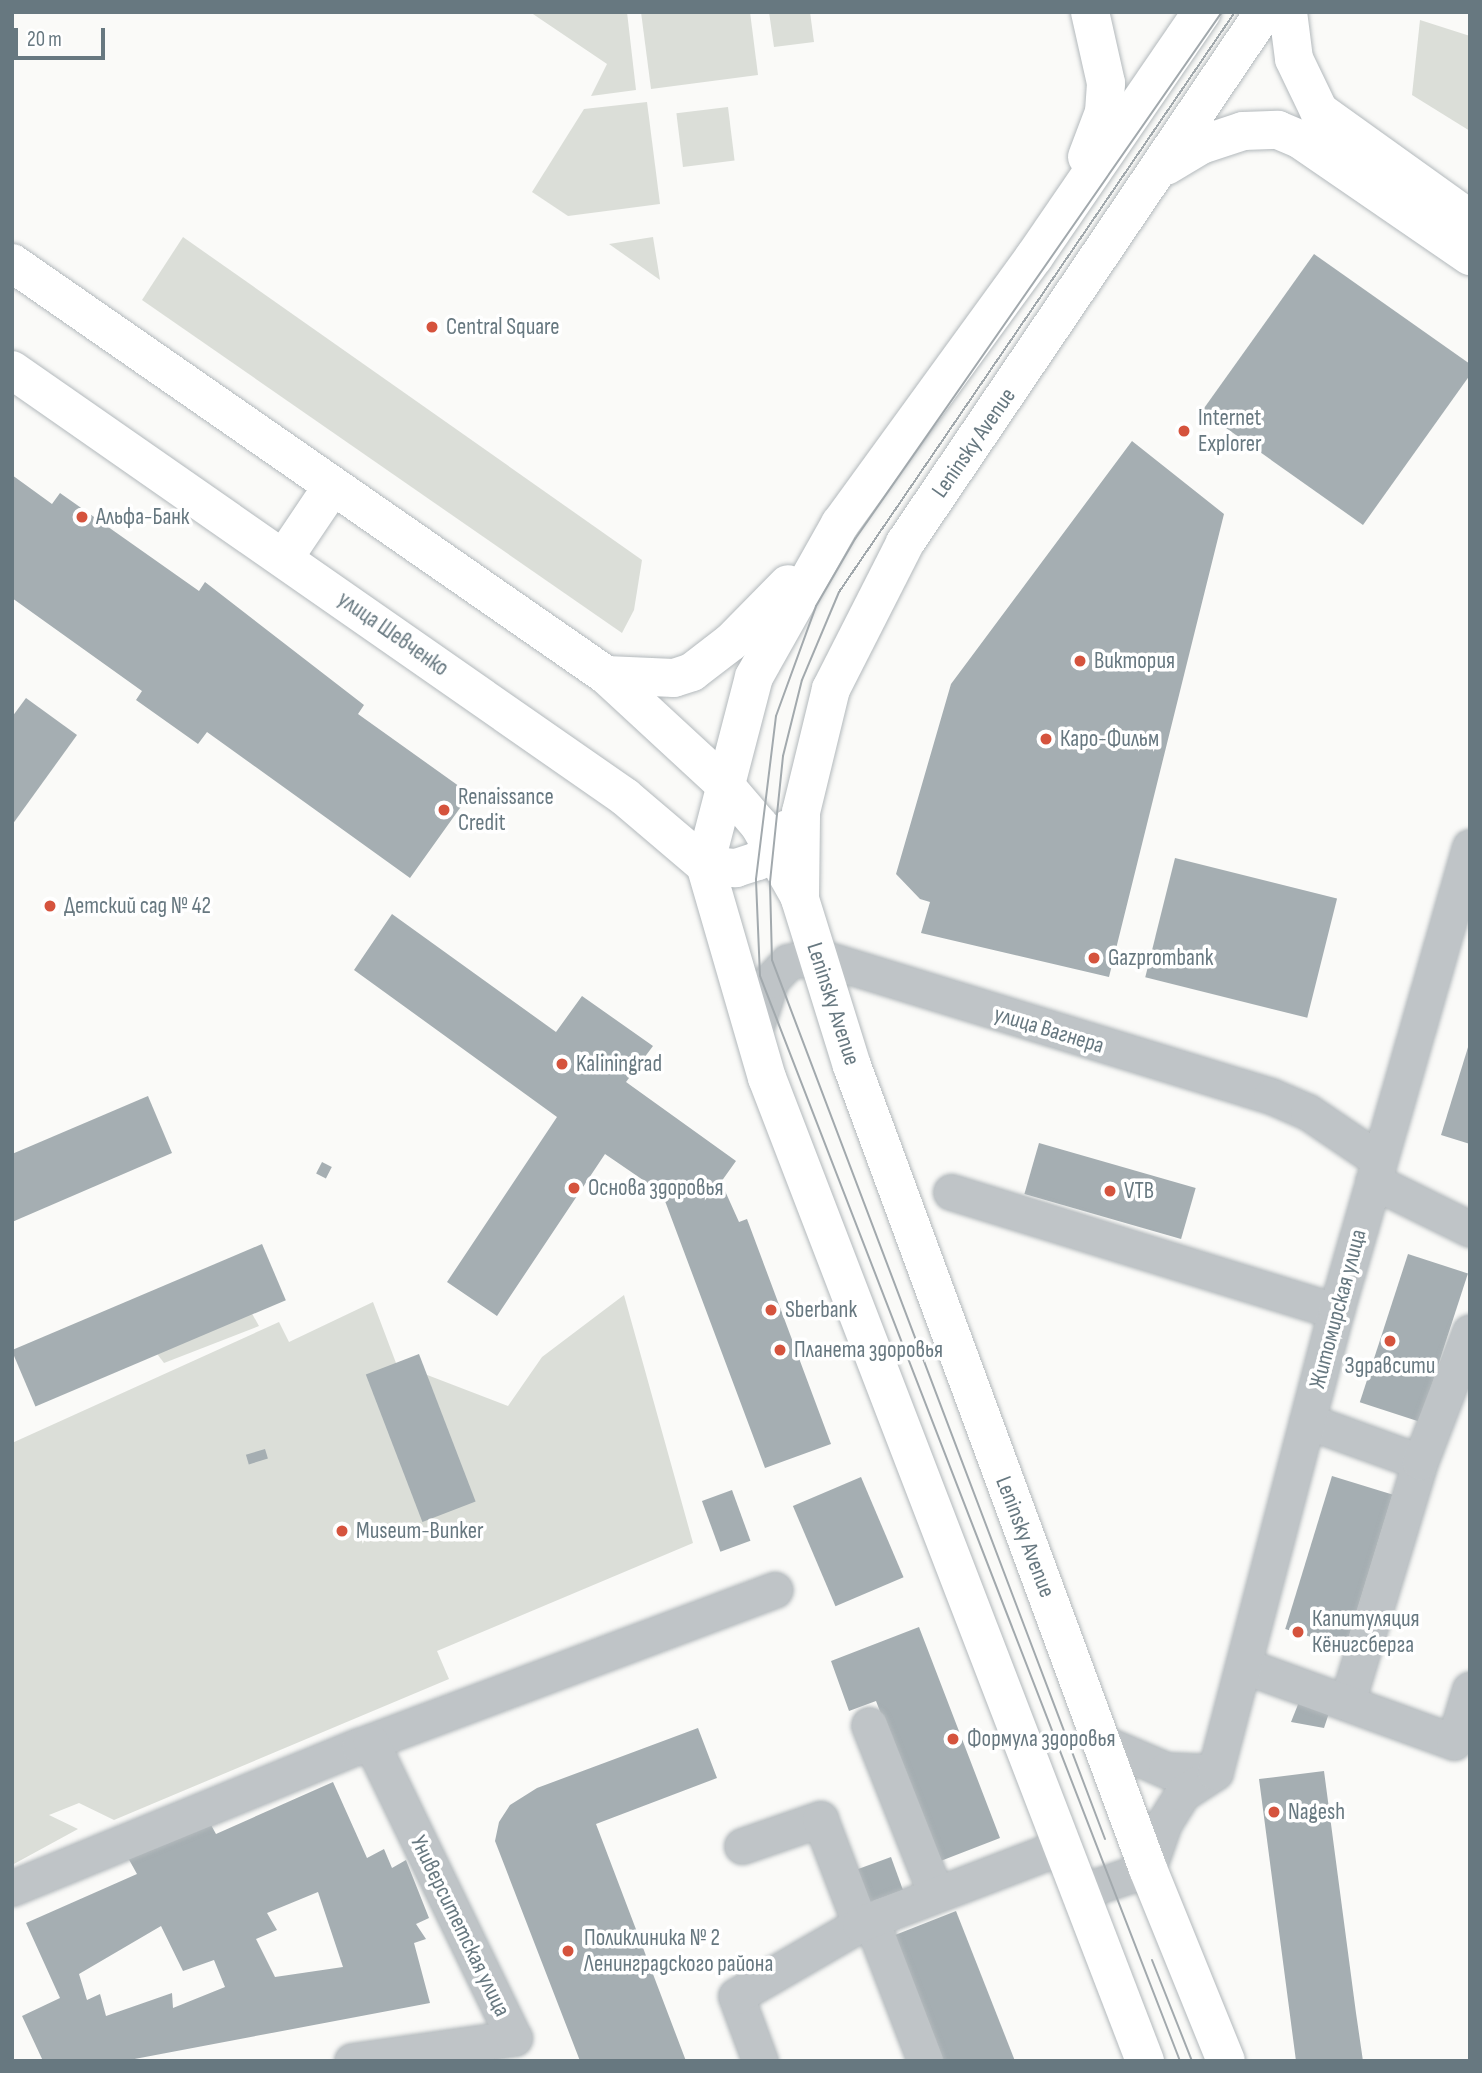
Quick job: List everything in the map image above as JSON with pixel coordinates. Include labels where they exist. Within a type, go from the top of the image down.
[{"type":"main road","points":[[1068,208],[1104,112],[1103,51],[1090,12]]},
{"type":"main road","points":[[606,675],[674,678],[692,672],[769,607],[840,524],[1068,208],[1202,12]]},
{"type":"main road","name":"Leninsky Avenue","points":[[1226,2061],[1148,1869],[816,956],[800,899],[801,812],[831,689],[905,542],[1161,169],[1264,12]]},
{"type":"main road","points":[[1288,12],[1294,59],[1319,111],[1470,219]]},
{"type":"main road","points":[[1161,169],[1222,138],[1278,130],[1301,140],[1470,257]]},
{"type":"main road","points":[[12,263],[331,488],[606,675],[724,784],[773,847],[800,899]]},
{"type":"main road","name":"улица Шевченко","points":[[14,374],[284,558],[625,797],[705,865]]},
{"type":"main road","points":[[284,558],[331,488]]},
{"type":"main road","points":[[840,524],[754,677],[705,865],[752,1036],[1145,2061]]},
{"type":"main road","points":[[705,865],[736,868],[758,861],[801,812]]},
{"type":"street","name":"Житомирская улица","points":[[1215,1772],[1245,1666],[1336,1311],[1470,847]]},
{"type":"street","name":"улица Вагнера","points":[[816,956],[1271,1096],[1308,1112],[1376,1171],[1470,1230]]},
{"type":"street","points":[[752,1036],[771,980],[788,962],[816,956]]},
{"type":"street","points":[[951,1192],[1336,1311]]},
{"type":"street","points":[[1347,1702],[1420,1462],[1470,1332]]},
{"type":"street","points":[[1307,1421],[1420,1462]]},
{"type":"street","points":[[12,1888],[371,1742],[775,1590]]},
{"type":"street","points":[[1245,1666],[1454,1742],[1470,1689]]},
{"type":"street","points":[[869,1725],[936,1894]]},
{"type":"street","name":"Университетская улица","points":[[352,2061],[514,2038],[371,1742]]},
{"type":"street","points":[[1101,1742],[1166,1770],[1215,1772]]},
{"type":"street","points":[[1080,1892],[1148,1869],[1164,1823],[1183,1793],[1215,1772]]},
{"type":"street","points":[[742,1846],[820,1819],[925,2061]]},
{"type":"street","points":[[760,2061],[736,1996],[865,1922],[1063,1846]]},
{"type":"shaded area","points":[[530,12],[627,12],[636,90],[591,96],[607,64]]},
{"type":"shaded area","points":[[641,12],[750,12],[758,75],[651,89]]},
{"type":"shaded area","points":[[769,12],[810,12],[814,42],[774,47]]},
{"type":"shaded area","points":[[1420,20],[1470,36],[1470,131],[1412,95]]},
{"type":"shaded area","points":[[647,102],[660,204],[568,216],[532,192],[584,109]]},
{"type":"shaded area","points":[[728,107],[735,161],[683,167],[676,113]]},
{"type":"shaded area","points":[[183,237],[642,560],[634,610],[622,633],[142,300]]},
{"type":"shaded area","points":[[653,237],[660,280],[609,244]]},
{"type":"shaded area","points":[[241,1294],[259,1326],[164,1363],[145,1338]]},
{"type":"shaded area","points":[[624,1295],[693,1543],[437,1651],[449,1679],[114,1820],[79,1803],[49,1815],[78,1829],[12,1865],[12,1443],[279,1322],[289,1342],[373,1302],[396,1363],[508,1406],[542,1357]]},
{"type":"building","points":[[1314,254],[1470,364],[1470,375],[1363,525],[1202,411]]},
{"type":"building","points":[[1132,441],[1224,514],[1109,977],[921,933],[930,902],[920,899],[896,874],[951,684]]},
{"type":"building","points":[[12,475],[52,504],[60,493],[199,591],[205,582],[364,705],[358,714],[470,794],[410,878],[207,732],[198,744],[136,700],[142,691],[12,598]]},
{"type":"building","points":[[26,698],[77,735],[12,825],[12,717]]},
{"type":"building","points":[[1175,858],[1337,898],[1307,1018],[1145,977]]},
{"type":"building","points":[[392,914],[556,1032],[582,996],[653,1046],[626,1082],[736,1161],[721,1182],[739,1222],[747,1219],[831,1444],[765,1468],[662,1193],[605,1154],[497,1316],[447,1282],[557,1117],[354,970]]},
{"type":"building","points":[[1470,1044],[1470,1144],[1441,1135]]},
{"type":"building","points":[[148,1096],[172,1153],[12,1222],[12,1154]]},
{"type":"building","name":"VTB","points":[[1039,1143],[1196,1188],[1181,1239],[1024,1194]]},
{"type":"building","points":[[322,1162],[332,1167],[326,1179],[316,1174]]},
{"type":"building","points":[[262,1244],[286,1300],[35,1406],[12,1350]]},
{"type":"building","points":[[1408,1254],[1468,1273],[1420,1422],[1360,1402]]},
{"type":"building","points":[[419,1354],[476,1502],[422,1522],[366,1374]]},
{"type":"building","points":[[265,1449],[268,1459],[249,1464],[246,1455]]},
{"type":"building","points":[[1332,1476],[1392,1494],[1345,1647],[1285,1629]]},
{"type":"building","points":[[861,1477],[904,1577],[835,1606],[793,1506]]},
{"type":"building","points":[[732,1490],[750,1541],[720,1552],[702,1501]]},
{"type":"building","points":[[919,1627],[1000,1838],[938,1862],[876,1701],[849,1711],[831,1661]]},
{"type":"building","points":[[1301,1697],[1331,1707],[1324,1728],[1291,1722]]},
{"type":"building","points":[[698,1728],[717,1778],[596,1824],[686,2061],[580,2061],[495,1841],[499,1822],[510,1805],[537,1788]]},
{"type":"building","points":[[1324,1771],[1363,2061],[1296,2061],[1259,1779]]},
{"type":"building","points":[[333,1782],[367,1858],[384,1849],[392,1868],[406,1860],[429,1918],[416,1924],[426,1939],[414,1943],[430,2003],[124,2061],[43,2061],[22,2016],[60,1998],[26,1923],[137,1874],[127,1856],[206,1816],[216,1834]],"holes":[[[318,1892],[343,1967],[275,1977],[256,1939],[277,1930],[267,1913]],[[161,1926],[183,1971],[214,1960],[225,1987],[173,2008],[172,1993],[106,2016],[100,1994],[87,2000],[79,1974]]]},
{"type":"building","points":[[891,1857],[903,1890],[865,1904],[853,1871]]},
{"type":"building","points":[[956,1911],[1015,2061],[939,2061],[890,1937]]},
{"type":"tram line","points":[[1180,2061],[760,976],[756,879],[776,716],[816,606],[855,539],[1222,12]]},
{"type":"tram line","points":[[1105,1839],[772,960],[770,882],[783,756],[802,680],[839,592],[1235,12]]},
{"type":"tram line","points":[[1152,1960],[1192,2061]]},
{"type":"place","name":"Central Square","points":[[432,327]]},
{"type":"place","name":"Internet Explorer","points":[[1184,431]]},
{"type":"place","name":"Альфа-Банк","points":[[82,517]]},
{"type":"place","name":"Виктория","points":[[1080,661]]},
{"type":"place","name":"Каро-Фильм","points":[[1046,739]]},
{"type":"place","name":"Renaissance Credit","points":[[444,810]]},
{"type":"place","name":"Детский сад № 42","points":[[50,906]]},
{"type":"place","name":"Gazprombank","points":[[1094,958]]},
{"type":"place","name":"Kaliningrad","points":[[562,1064]]},
{"type":"place","name":"Основа здоровья","points":[[574,1188]]},
{"type":"place","name":"VTB","points":[[1110,1191]]},
{"type":"place","name":"Sberbank","points":[[771,1310]]},
{"type":"place","name":"Здравсити","points":[[1390,1341]]},
{"type":"place","name":"Планета здоровья","points":[[780,1350]]},
{"type":"place","name":"Museum-Bunker","points":[[342,1531]]},
{"type":"place","name":"Капитуляция Кёнигсберга","points":[[1298,1632]]},
{"type":"place","name":"Формула здоровья","points":[[953,1739]]},
{"type":"place","name":"Nagesh","points":[[1274,1812]]},
{"type":"place","name":"Поликлиника № 2 Ленинградского района","points":[[568,1951]]}]
